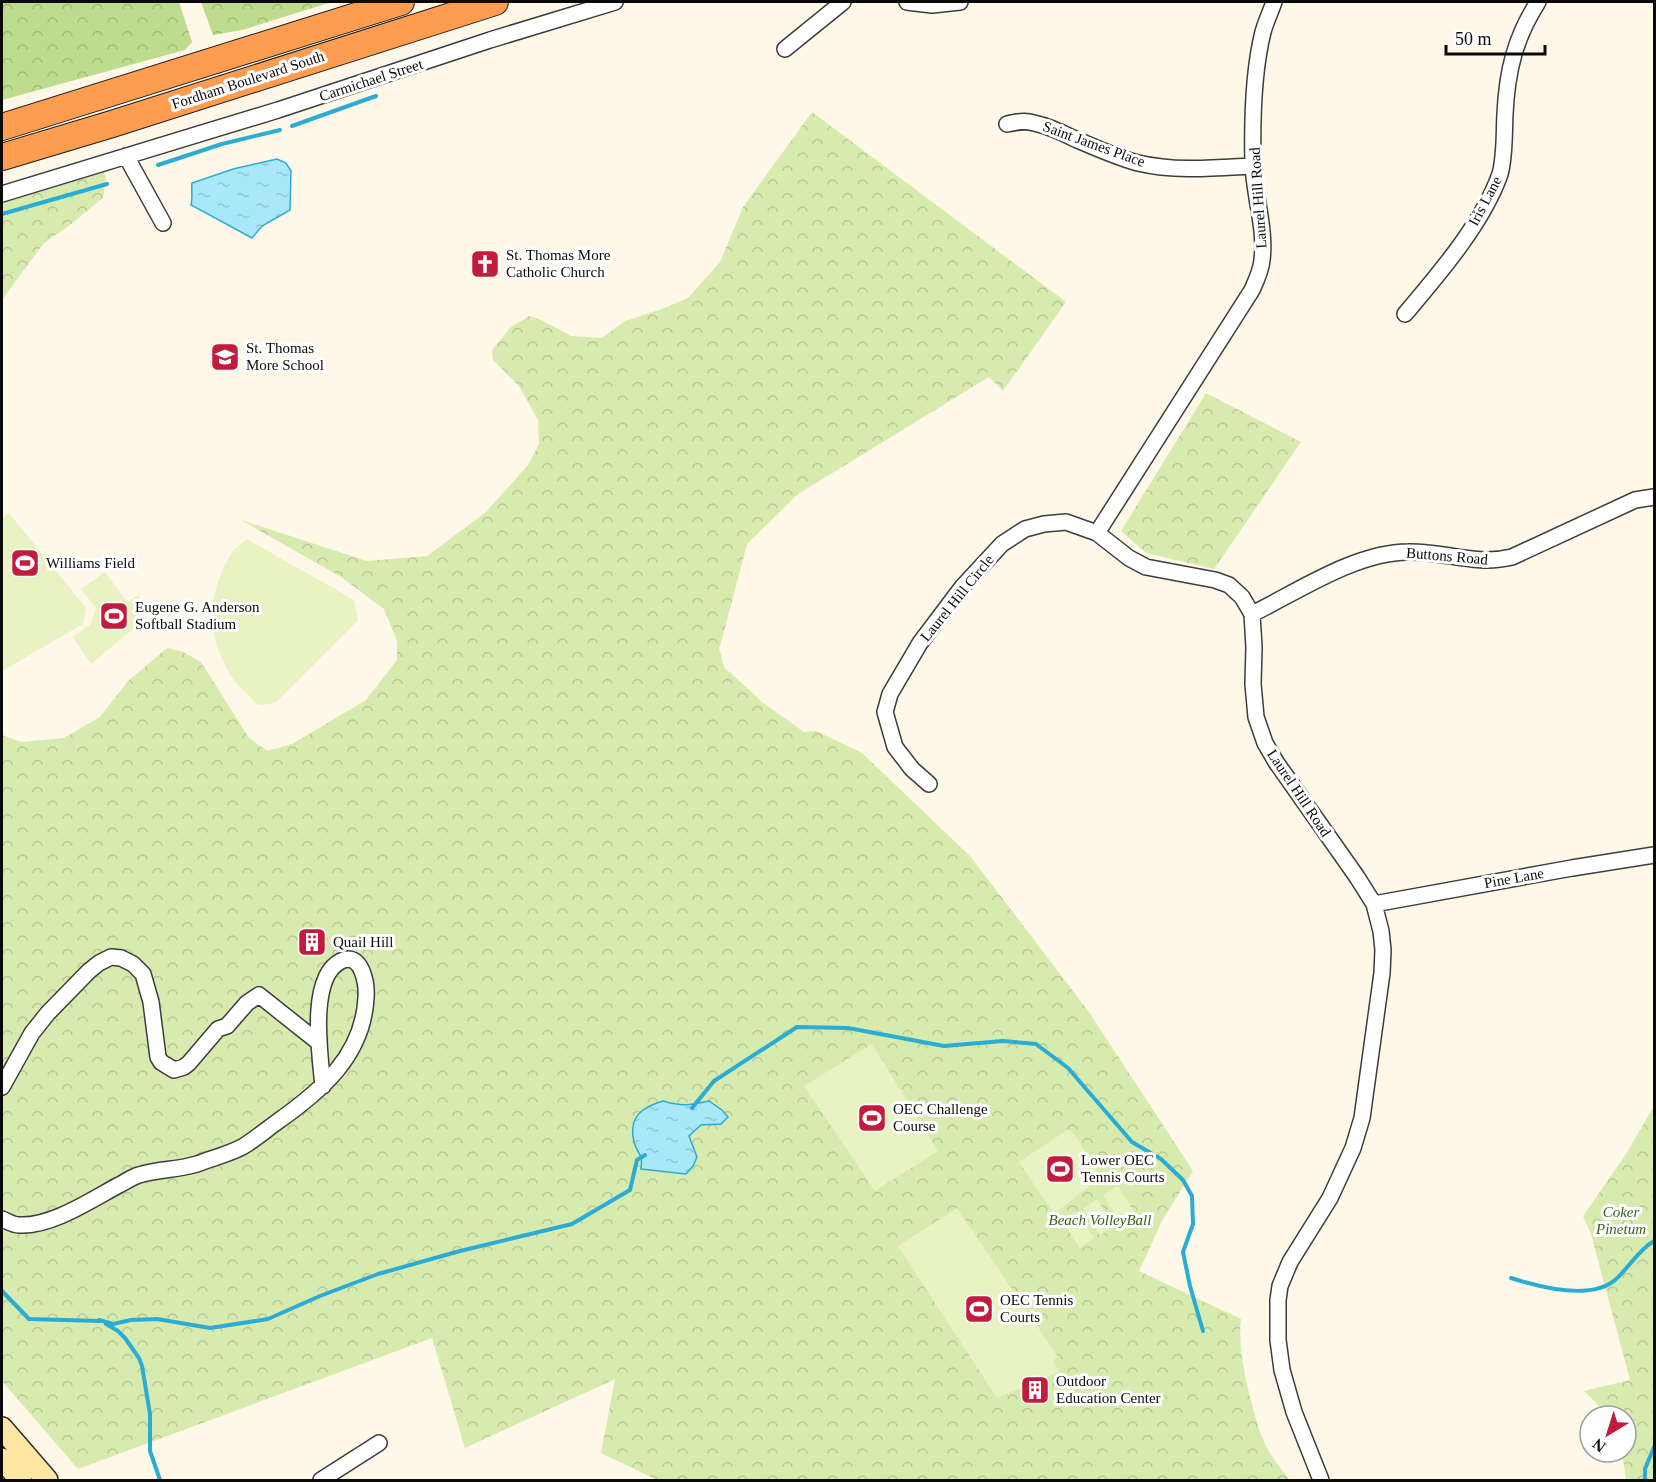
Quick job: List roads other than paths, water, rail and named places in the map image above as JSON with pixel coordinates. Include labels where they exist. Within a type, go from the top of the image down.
[{"type":"highway","name":"Fordham Boulevard South","points":[[2,127],[401,2]]},
{"type":"highway","name":"Fordham Boulevard South","points":[[2,157],[495,2]]},
{"type":"main road","points":[[2,1428],[46,1480]]},
{"type":"main road","points":[[2,1459],[21,1480]]},
{"type":"street","name":"Carmichael Street","points":[[2,194],[278,110],[490,40],[615,2]]},
{"type":"street","points":[[785,49],[843,2]]},
{"type":"street","points":[[907,2],[932,5],[960,2]]},
{"type":"street","name":"Laurel Hill Road","points":[[1097,533],[1252,290],[1258,277],[1263,245],[1253,166],[1257,63],[1264,30],[1274,2]]},
{"type":"street","name":"Iris Lane","points":[[1405,314],[1474,225],[1500,172],[1508,78],[1512,58],[1528,18],[1538,2]]},
{"type":"street","name":"Saint James Place","points":[[1007,124],[1021,121],[1034,122],[1110,154],[1155,166],[1205,169],[1253,166]]},
{"type":"street","points":[[126,156],[163,223]]},
{"type":"street","name":"Buttons Road","points":[[1252,614],[1315,581],[1382,554],[1408,552],[1479,561],[1497,560],[1512,556],[1635,500],[1651,500]]},
{"type":"street","name":"Laurel Hill Circle","points":[[929,784],[912,769],[895,747],[885,712],[890,694],[920,643],[963,586],[1002,544],[1025,529],[1066,522],[1097,533]]},
{"type":"street","points":[[1097,533],[1129,558],[1146,567],[1215,580],[1229,585],[1242,597],[1252,614]]},
{"type":"street","name":"Laurel Hill Road","points":[[1252,614],[1254,647],[1252,684],[1256,717],[1265,743],[1374,904],[1383,950],[1382,973],[1362,1118],[1341,1178],[1290,1262],[1280,1286],[1278,1300],[1278,1340],[1287,1391],[1321,1480]]},
{"type":"street","name":"Pine Lane","points":[[1374,904],[1654,855]]},
{"type":"street","points":[[2,1087],[32,1033],[48,1013],[89,971],[111,957],[121,958],[134,964],[143,974],[151,1002],[158,1057],[161,1062],[174,1070],[189,1063],[218,1029],[227,1026],[247,1003],[259,995],[318,1042]]},
{"type":"street","points":[[2,1219],[18,1225],[52,1221],[138,1175],[194,1165],[243,1146],[293,1111],[323,1086],[331,1077],[353,1047],[364,1021],[366,995],[364,975],[359,965],[353,960],[339,962],[331,969],[320,996],[318,1042],[323,1086]]},
{"type":"street","points":[[321,1480],[379,1443]]},
{"type":"water","points":[[277,159],[286,163],[291,171],[290,210],[262,226],[252,238],[191,205],[192,183],[233,169]]},
{"type":"water","points":[[663,1101],[687,1105],[709,1101],[728,1117],[721,1124],[701,1125],[689,1136],[697,1157],[686,1174],[641,1169],[641,1157],[634,1142],[633,1126],[638,1114],[649,1106]]},
{"type":"waterway","points":[[292,126],[376,96]]},
{"type":"waterway","points":[[158,165],[222,144],[280,130]]},
{"type":"waterway","points":[[2,214],[107,184]]},
{"type":"waterway","points":[[692,1108],[714,1081],[797,1027],[848,1028],[944,1046],[1003,1041],[1036,1044],[1068,1068],[1132,1142],[1161,1159],[1183,1180],[1192,1196],[1193,1224],[1183,1252],[1203,1331]]},
{"type":"waterway","points":[[99,1320],[113,1324],[131,1320],[157,1319],[210,1328],[268,1319],[378,1274],[460,1251],[572,1224],[630,1190],[637,1160],[645,1155]]},
{"type":"waterway","points":[[1511,1278],[1550,1288],[1592,1290],[1615,1280],[1643,1249],[1654,1241]]},
{"type":"waterway","points":[[2,1291],[29,1319],[100,1321]]},
{"type":"waterway","points":[[106,1324],[125,1338],[142,1366],[150,1414],[150,1451],[160,1480]]},
{"type":"waterway","points":[[1645,1480],[1645,1469],[1654,1447]]},
{"type":"place","name":"St. Thomas More Catholic Church","points":[[485,264]]},
{"type":"place","name":"St. Thomas More School","points":[[225,357]]},
{"type":"place","name":"Williams Field","points":[[25,563]]},
{"type":"place","name":"Eugene G. Anderson Softball Stadium","points":[[114,616]]},
{"type":"place","name":"Quail Hill","points":[[312,942]]},
{"type":"place","name":"OEC Challenge Course","points":[[872,1118]]},
{"type":"place","name":"Lower OEC Tennis Courts","points":[[1060,1169]]},
{"type":"place","name":"OEC Tennis Courts","points":[[979,1309]]},
{"type":"place","name":"Outdoor Education Center","points":[[1035,1390]]},
{"type":"park label","name":"Beach VolleyBall","points":[[1100,1220]]},
{"type":"park label","name":"Coker Pinetum","points":[[1621,1220]]}]
